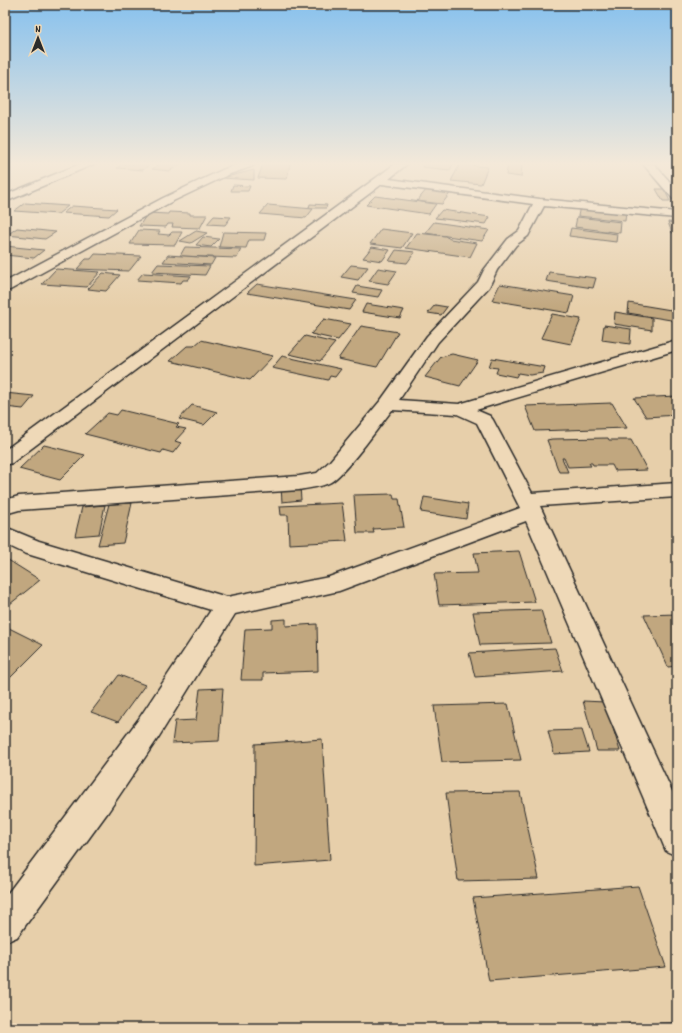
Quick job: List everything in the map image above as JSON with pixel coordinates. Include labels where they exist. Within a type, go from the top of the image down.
[{"type":"street","points":[[5,287],[144,212]]},
{"type":"street","points":[[5,459],[337,212]]},
{"type":"street","points":[[5,507],[19,503],[299,483],[323,478],[337,466],[387,404],[432,339],[484,284],[491,270],[512,242],[524,232],[535,212]]},
{"type":"street","points":[[648,212],[677,215]]},
{"type":"street","points":[[387,404],[460,409],[677,345]]},
{"type":"street","points":[[460,409],[484,420],[529,506],[671,809],[677,840]]},
{"type":"street","points":[[5,535],[32,547],[227,606],[331,585],[529,506],[677,490]]},
{"type":"street","points":[[5,925],[98,801],[148,729],[227,606]]},
{"type":"building","points":[[32,212],[60,212],[58,214]]},
{"type":"building","points":[[64,212],[113,212],[109,216],[63,213]]},
{"type":"building","points":[[169,212],[173,212],[190,213],[190,215],[207,215],[200,228],[172,227],[173,224],[168,224],[166,227],[139,226],[148,213],[168,214]]},
{"type":"building","points":[[262,212],[311,212],[306,218],[260,214]]},
{"type":"building","points":[[416,212],[430,212],[429,214]]},
{"type":"building","points":[[440,212],[457,212],[490,217],[486,224],[435,218]]},
{"type":"building","points":[[579,212],[626,212],[625,221],[578,216]]},
{"type":"building","points":[[214,216],[231,217],[225,225],[207,224]]},
{"type":"building","points":[[577,217],[621,222],[620,233],[575,227]]},
{"type":"building","points":[[434,222],[489,230],[482,241],[425,233]]},
{"type":"building","points":[[668,222],[677,223],[677,233],[672,233]]},
{"type":"building","points":[[17,228],[56,232],[45,239],[7,235]]},
{"type":"building","points":[[571,228],[617,234],[616,242],[569,236]]},
{"type":"building","points":[[381,229],[412,233],[402,248],[370,244]]},
{"type":"building","points":[[139,230],[160,231],[158,234],[169,235],[172,232],[182,232],[175,245],[130,244]]},
{"type":"building","points":[[196,231],[207,233],[191,243],[180,241]]},
{"type":"building","points":[[223,232],[266,233],[264,240],[249,240],[246,248],[219,247]]},
{"type":"building","points":[[417,233],[445,236],[450,239],[477,243],[470,257],[406,248]]},
{"type":"building","points":[[203,237],[219,239],[211,247],[196,245]]},
{"type":"building","points":[[5,246],[44,250],[34,258],[5,255]]},
{"type":"building","points":[[185,247],[241,249],[237,258],[180,256]]},
{"type":"building","points":[[372,247],[390,250],[382,261],[363,258]]},
{"type":"building","points":[[396,250],[415,252],[407,263],[389,261]]},
{"type":"building","points":[[95,254],[141,256],[129,271],[77,269],[86,259],[91,259]]},
{"type":"building","points":[[168,255],[215,258],[211,265],[163,262]]},
{"type":"building","points":[[158,264],[210,266],[205,275],[152,272]]},
{"type":"building","points":[[351,265],[368,267],[358,280],[341,277]]},
{"type":"building","points":[[378,268],[397,271],[388,284],[369,281]]},
{"type":"building","points":[[56,269],[100,272],[87,287],[42,284]]},
{"type":"building","points":[[549,272],[596,278],[593,288],[546,281]]},
{"type":"building","points":[[103,273],[120,275],[106,291],[88,289]]},
{"type":"building","points":[[143,273],[191,276],[188,280],[183,280],[181,283],[137,280]]},
{"type":"building","points":[[257,284],[356,300],[349,310],[247,293]]},
{"type":"building","points":[[500,284],[574,296],[569,313],[492,300]]},
{"type":"building","points":[[357,286],[382,290],[378,297],[353,293]]},
{"type":"building","points":[[629,303],[677,311],[677,321],[628,313]]},
{"type":"building","points":[[366,304],[404,310],[400,318],[362,312]]},
{"type":"building","points":[[435,305],[447,307],[441,315],[428,313]]},
{"type":"building","points":[[615,312],[652,318],[652,330],[614,324]]},
{"type":"building","points":[[552,314],[581,319],[571,344],[541,338]]},
{"type":"building","points":[[324,319],[351,324],[338,340],[311,334]]},
{"type":"building","points":[[604,325],[631,329],[630,344],[602,340]]},
{"type":"building","points":[[361,326],[398,332],[377,367],[338,359]]},
{"type":"building","points":[[305,336],[335,343],[320,361],[289,354]]},
{"type":"building","points":[[201,340],[273,356],[250,380],[170,361],[187,346],[194,346]]},
{"type":"building","points":[[452,354],[478,360],[460,386],[425,377],[441,357]]},
{"type":"building","points":[[282,356],[341,369],[335,377],[330,376],[328,380],[272,368]]},
{"type":"building","points":[[492,358],[545,367],[543,373],[530,375],[518,373],[516,377],[496,373],[498,368],[489,367]]},
{"type":"building","points":[[5,393],[34,396],[23,409],[5,407]]},
{"type":"building","points":[[677,396],[677,415],[646,417],[634,398]]},
{"type":"building","points":[[612,403],[627,428],[535,431],[525,406]]},
{"type":"building","points":[[192,405],[217,412],[204,425],[179,419]]},
{"type":"building","points":[[121,410],[179,424],[176,427],[186,429],[175,441],[181,443],[173,453],[163,450],[161,453],[85,434],[108,413],[117,415]]},
{"type":"building","points":[[608,438],[609,440],[631,440],[647,470],[615,471],[612,465],[593,465],[592,463],[589,463],[591,466],[568,467],[564,458],[562,458],[568,472],[559,472],[547,440],[552,439]]},
{"type":"building","points":[[44,445],[85,455],[60,480],[19,469]]},
{"type":"building","points":[[300,486],[301,500],[282,502],[281,487]]},
{"type":"building","points":[[393,494],[394,499],[399,499],[404,527],[373,529],[374,533],[357,533],[354,495]]},
{"type":"building","points":[[424,497],[468,504],[466,519],[421,512]]},
{"type":"building","points":[[132,503],[123,543],[98,545],[109,504]]},
{"type":"building","points":[[342,503],[347,541],[289,544],[288,515],[281,515],[280,506]]},
{"type":"building","points":[[105,505],[99,534],[75,536],[82,507]]},
{"type":"building","points":[[519,551],[535,602],[439,605],[434,574],[478,573],[474,553]]},
{"type":"building","points":[[5,558],[40,580],[5,608]]},
{"type":"building","points":[[541,610],[551,643],[480,645],[473,612]]},
{"type":"building","points":[[677,614],[677,666],[668,667],[644,615]]},
{"type":"building","points":[[286,619],[286,626],[317,624],[318,671],[263,673],[263,680],[241,680],[245,629],[272,628],[272,620]]},
{"type":"building","points":[[5,626],[43,645],[5,683]]},
{"type":"building","points":[[555,648],[563,671],[475,677],[469,653]]},
{"type":"building","points":[[119,675],[145,685],[118,722],[91,712]]},
{"type":"building","points":[[223,688],[219,741],[172,743],[175,721],[196,720],[200,689]]},
{"type":"building","points":[[583,701],[605,702],[620,751],[597,751]]},
{"type":"building","points":[[508,704],[521,760],[442,762],[434,706]]},
{"type":"building","points":[[582,730],[589,752],[554,754],[548,731]]},
{"type":"building","points":[[322,739],[330,860],[254,866],[255,744]]},
{"type":"building","points":[[520,792],[539,879],[458,881],[446,793]]},
{"type":"building","points":[[638,886],[666,967],[489,981],[473,898]]},
{"type":"building","points":[[677,1023],[677,1028],[629,1028],[628,1024]]}]
